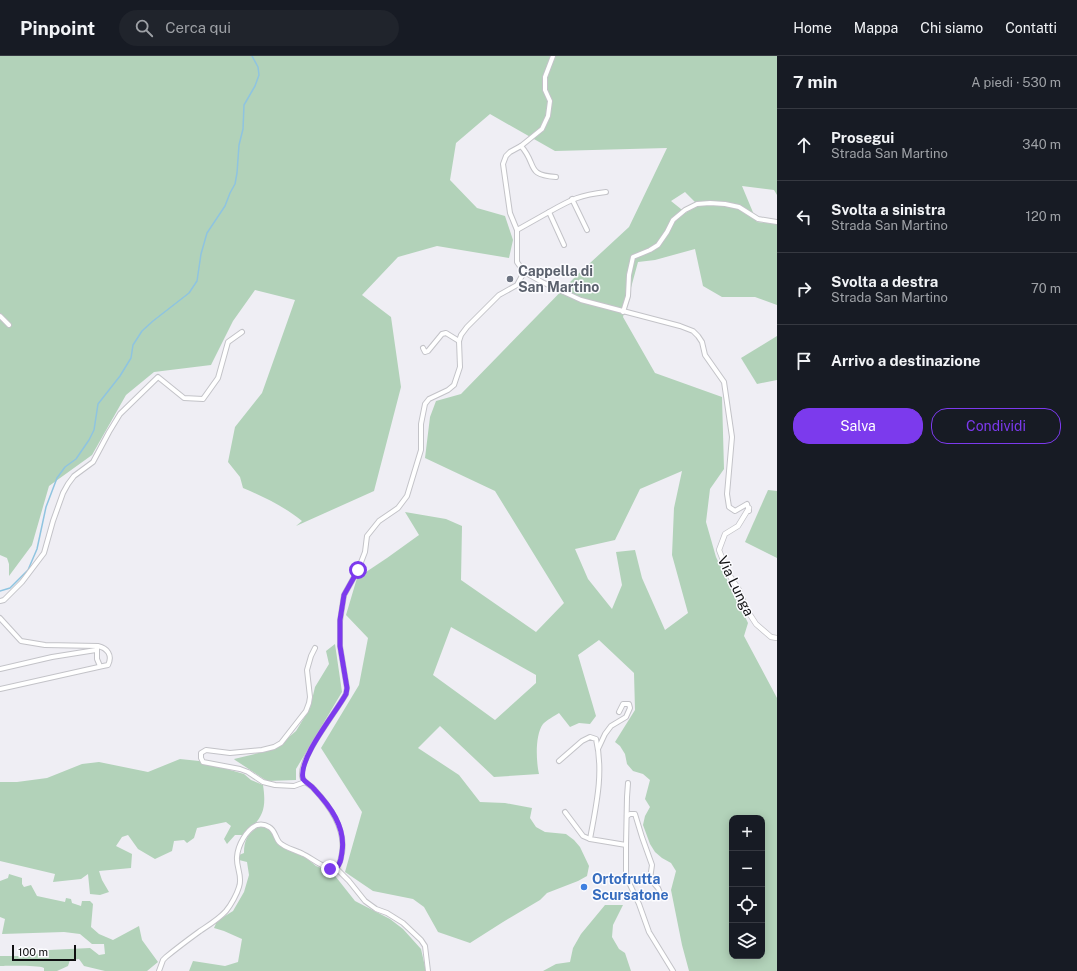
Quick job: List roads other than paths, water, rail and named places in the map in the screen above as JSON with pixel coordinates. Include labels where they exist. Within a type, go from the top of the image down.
[{"type":"street","points":[[553,56],[545,77],[545,90],[550,101],[548,116],[542,129],[521,146],[510,152],[506,156],[503,164],[510,213],[518,230],[517,262],[524,272],[581,300],[680,326],[693,331],[698,336],[702,342],[705,355],[724,382],[732,438],[727,479],[727,500],[729,508],[735,511],[747,504],[749,509]]},
{"type":"street","points":[[521,146],[527,153],[536,173],[541,176],[556,177]]},
{"type":"street","points":[[518,230],[572,199],[587,194],[606,192]]},
{"type":"street","points":[[572,199],[587,230]]},
{"type":"street","points":[[623,312],[628,296],[629,275],[633,257],[658,245],[673,220],[685,210],[697,204],[725,204],[739,207],[758,219],[777,222]]},
{"type":"street","points":[[549,212],[564,245]]},
{"type":"street","points":[[159,971],[166,956],[209,925],[228,908],[239,888],[241,875],[237,857],[239,850],[247,833],[252,828],[260,824],[269,826],[282,845],[306,855],[319,864],[330,869],[339,866],[343,846],[342,832],[322,798],[303,779],[302,772],[314,745],[346,694],[347,688],[340,646],[340,620],[344,595],[358,570],[365,552],[367,536],[379,521],[398,508],[407,496],[421,450],[421,424],[425,404],[429,399],[448,390],[454,385],[460,367],[459,341],[461,334],[499,295],[517,285],[524,272]]},
{"type":"street","points":[[0,316],[9,325]]},
{"type":"street","points":[[0,601],[4,600],[22,582],[44,553],[63,493],[74,476],[93,462],[120,414],[158,378],[184,398],[203,400],[218,378],[228,342],[242,332]]},
{"type":"street","points":[[423,348],[425,352],[428,351],[442,334],[446,333],[459,341]]},
{"type":"street","name":"Via Lunga","points":[[749,509],[738,526],[725,534],[719,550],[728,573],[739,590],[746,610],[756,624],[771,637],[777,638]]},
{"type":"street","points":[[1,620],[21,641],[45,645],[97,648]]},
{"type":"street","points":[[0,669],[103,647],[110,654],[108,665],[0,689]]},
{"type":"street","points":[[97,648],[97,659],[100,666]]},
{"type":"street","points":[[305,782],[294,786],[263,782],[248,772],[203,762],[201,753],[206,750],[230,753],[262,750],[274,747],[281,743],[306,711],[309,703],[310,697],[307,670],[315,648]]},
{"type":"street","points":[[598,749],[605,734],[611,726],[626,718],[630,708],[629,704],[623,704],[619,712]]},
{"type":"street","points":[[559,761],[582,741],[590,737],[596,739],[600,776],[597,804],[590,839]]},
{"type":"street","points":[[628,782],[626,876],[639,904],[649,932],[672,971]]},
{"type":"street","points":[[565,812],[583,836],[590,839],[626,845]]},
{"type":"street","points":[[627,816],[630,814],[635,814],[652,865],[650,879],[658,888],[661,895]]},
{"type":"street","points":[[336,868],[365,901],[376,909],[403,923],[421,940],[425,946],[428,971]]},
{"type":"waterway","points":[[0,591],[10,588],[28,570],[37,549],[46,507],[57,478],[65,467],[76,459],[89,440],[94,430],[98,404],[120,376],[131,358],[133,345],[142,331],[189,293],[197,281],[201,254],[207,233],[225,206],[235,184],[239,145],[243,129],[244,105],[255,86],[259,75],[258,67],[252,56]]},
{"type":"place","name":"Cappella di San Martino","points":[[510,279]]},
{"type":"place","name":"Ortofrutta Scursatone","points":[[584,887]]}]
